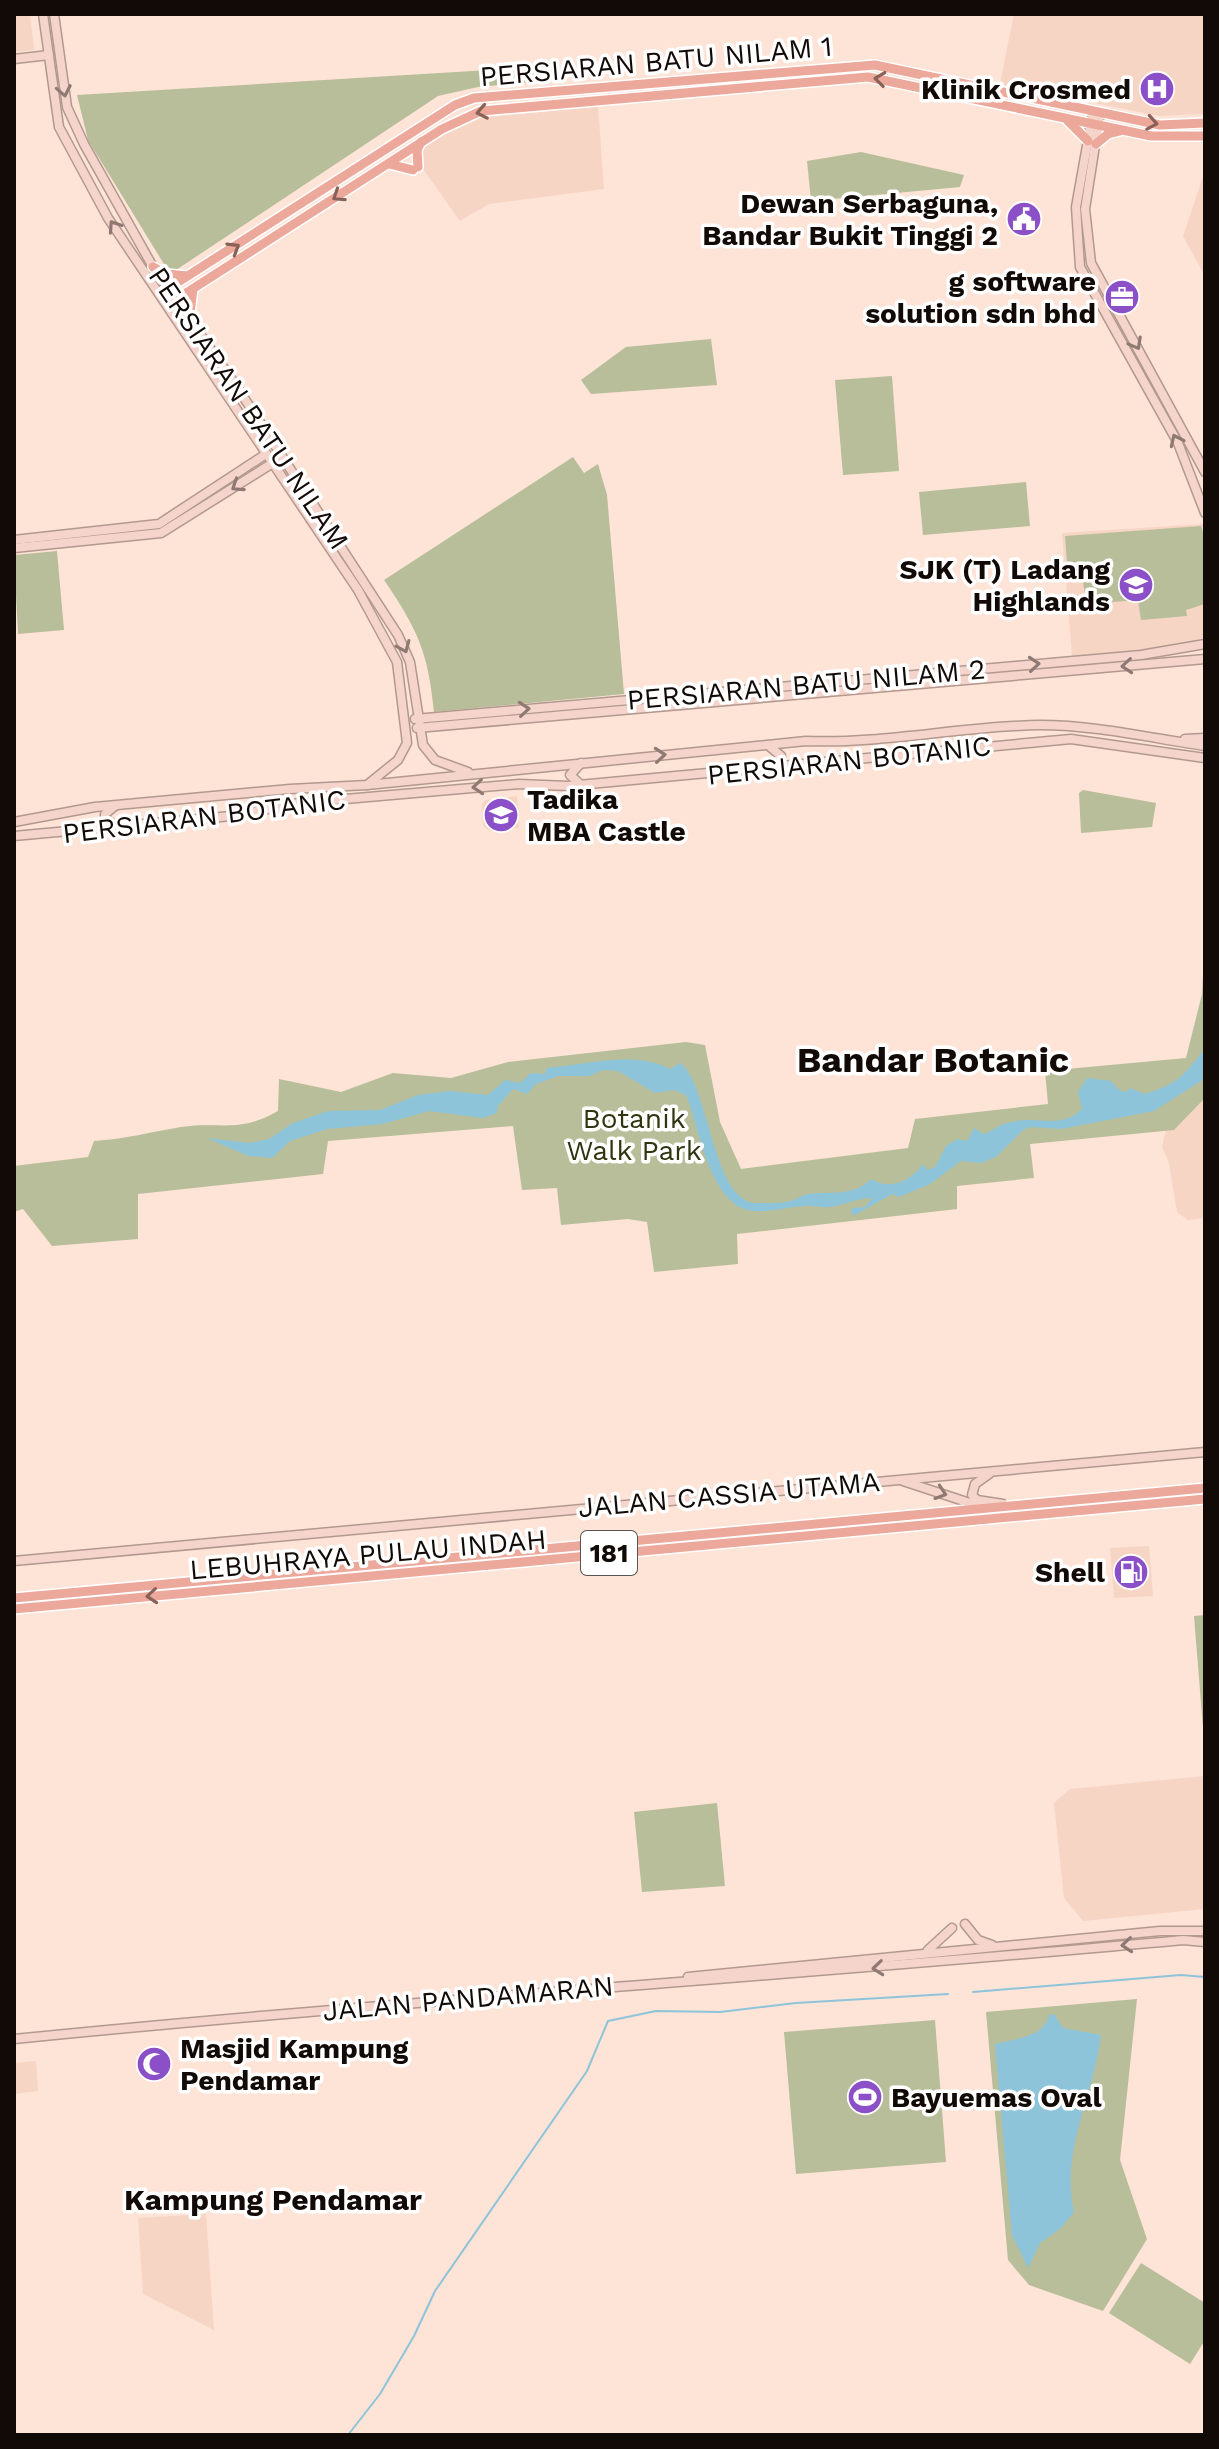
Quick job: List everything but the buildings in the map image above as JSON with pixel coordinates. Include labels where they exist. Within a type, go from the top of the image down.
[{"type":"main road","name":"PERSIARAN BATU NILAM","points":[[43,14],[56,112],[65,141],[108,218],[172,302],[266,454],[384,634],[397,662],[407,725]]},
{"type":"main road","name":"PERSIARAN BATU NILAM","points":[[54,14],[57,54],[67,107],[164,291]]},
{"type":"main road","points":[[14,59],[57,54]]},
{"type":"main road","name":"PERSIARAN BATU NILAM 1","points":[[164,291],[377,158],[455,105],[474,98],[875,65],[1160,125],[1205,123]]},
{"type":"main road","name":"PERSIARAN BATU NILAM 1","points":[[172,302],[405,152],[472,113],[868,77],[1124,131],[1165,138],[1205,136]]},
{"type":"main road","points":[[517,107],[568,99],[585,89],[598,95],[655,96]]},
{"type":"main road","points":[[1096,113],[1085,209],[1091,263],[1205,472]]},
{"type":"main road","points":[[1066,119],[1092,142]]},
{"type":"main road","points":[[377,158],[405,152],[422,128]]},
{"type":"main road","points":[[1124,131],[1092,142],[1076,207],[1080,267],[1178,443],[1205,513]]},
{"type":"main road","points":[[388,164],[416,168],[421,142]]},
{"type":"main road","points":[[153,267],[167,274],[188,276]]},
{"type":"main road","points":[[189,321],[193,289]]},
{"type":"main road","name":"PERSIARAN BATU NILAM","points":[[172,302],[189,321],[283,456],[398,635],[410,662],[423,745],[435,760],[474,774]]},
{"type":"main road","points":[[14,540],[159,524],[266,454]]},
{"type":"main road","points":[[14,548],[155,535],[201,510],[283,456]]},
{"type":"main road","points":[[201,510],[202,496]]},
{"type":"main road","points":[[188,507],[201,510]]},
{"type":"main road","points":[[65,544],[77,534]]},
{"type":"main road","points":[[54,537],[65,544]]},
{"type":"main road","name":"PERSIARAN BATU NILAM 2","points":[[407,725],[1165,652],[1205,644]]},
{"type":"main road","points":[[1089,659],[1090,669]]},
{"type":"main road","name":"PERSIARAN BATU NILAM 2","points":[[418,723],[1205,659]]},
{"type":"main road","points":[[367,785],[398,760],[407,743],[407,725]]},
{"type":"main road","name":"PERSIARAN BOTANIC","points":[[14,822],[118,805],[367,785],[768,745],[859,741],[1042,725],[1205,746]]},
{"type":"main road","points":[[1165,740],[1205,738]]},
{"type":"main road","name":"PERSIARAN BOTANIC","points":[[14,836],[231,816],[299,803],[519,784],[583,784],[772,769],[1071,739],[1205,758]]},
{"type":"main road","points":[[768,745],[781,756],[772,769]]},
{"type":"main road","points":[[582,762],[570,775],[583,784]]},
{"type":"main road","points":[[118,805],[109,809],[105,819],[119,827]]},
{"type":"main road","name":"JALAN CASSIA UTAMA","points":[[14,1561],[1205,1452]]},
{"type":"main road","points":[[997,1470],[975,1484],[972,1495],[985,1502],[1026,1505]]},
{"type":"main road","points":[[894,1480],[987,1508]]},
{"type":"main road","name":"LEBUHRAYA PULAU INDAH","points":[[14,1598],[1205,1488]]},
{"type":"main road","name":"LEBUHRAYA PULAU INDAH","points":[[14,1609],[1205,1499]]},
{"type":"main road","points":[[965,1924],[978,1940],[995,1947]]},
{"type":"main road","points":[[924,1953],[952,1928]]},
{"type":"main road","name":"JALAN PANDAMARAN","points":[[14,2039],[636,1984],[1160,1931],[1205,1931]]},
{"type":"main road","name":"JALAN PANDAMARAN","points":[[636,1984],[840,1972],[1183,1940],[1205,1942]]},
{"type":"shaded area","points":[[14,14],[30,14],[34,50],[14,52]]},
{"type":"shaded area","points":[[1014,14],[1205,14],[1205,114],[1159,116],[1000,84]]},
{"type":"shaded area","points":[[598,106],[604,189],[489,204],[460,221],[421,166],[421,149],[470,119]]},
{"type":"shaded area","points":[[1205,170],[1205,276],[1183,236]]},
{"type":"shaded area","name":"SJK (T) Ladang Highlands","points":[[1203,524],[1205,637],[1176,647],[1072,656],[1062,533]]},
{"type":"shaded area","name":"Tadika MBA Castle","points":[[517,796],[519,828],[489,831],[483,825],[482,804],[486,800]]},
{"type":"shaded area","points":[[1205,1098],[1205,1218],[1188,1220],[1177,1212],[1169,1163],[1162,1147],[1166,1130],[1174,1130]]},
{"type":"shaded area","points":[[1149,1546],[1153,1596],[1114,1598],[1110,1548]]},
{"type":"shaded area","points":[[1205,1776],[1205,1909],[1083,1921],[1064,1898],[1054,1803],[1070,1789]]},
{"type":"shaded area","points":[[36,2061],[38,2091],[14,2094],[14,2063]]},
{"type":"shaded area","points":[[206,2214],[214,2330],[143,2294],[138,2218]]},
{"type":"green space","points":[[541,67],[543,81],[478,87],[438,96],[170,274],[88,140],[77,95]]},
{"type":"green space","points":[[861,152],[964,175],[960,187],[811,201],[807,161]]},
{"type":"green space","points":[[711,339],[717,385],[591,394],[581,380],[626,347]]},
{"type":"green space","points":[[892,376],[899,471],[843,475],[835,380]]},
{"type":"green space","points":[[573,457],[584,473],[598,464],[607,495],[624,694],[434,712],[420,642],[384,580]]},
{"type":"green space","points":[[1026,482],[1030,526],[923,535],[919,492]]},
{"type":"green space","points":[[1201,526],[1205,538],[1205,604],[1186,610],[1187,616],[1141,620],[1138,600],[1087,604],[1079,562],[1067,563],[1065,536]]},
{"type":"green space","points":[[57,551],[64,630],[18,634],[14,555]]},
{"type":"green space","points":[[1083,790],[1156,803],[1152,827],[1081,833],[1079,793]]},
{"type":"green space","name":"Botanik Walk Park","points":[[1205,938],[1205,1098],[1174,1130],[1030,1144],[1034,1178],[957,1186],[957,1209],[737,1234],[738,1264],[654,1272],[647,1222],[628,1219],[561,1225],[557,1188],[522,1190],[513,1126],[328,1141],[323,1174],[138,1194],[138,1239],[52,1246],[23,1209],[14,1212],[14,1166],[88,1157],[94,1141],[181,1127],[252,1122],[278,1111],[279,1079],[341,1092],[393,1073],[451,1078],[508,1062],[686,1042],[705,1045],[720,1122],[741,1169],[908,1148],[915,1119],[1048,1104],[1045,1071],[1186,1058],[1202,994]]},
{"type":"green space","points":[[1205,1615],[1205,1728],[1203,1728],[1194,1616]]},
{"type":"green space","points":[[717,1803],[725,1886],[642,1892],[634,1812]]},
{"type":"green space","points":[[1137,1999],[1120,2160],[1147,2239],[1103,2311],[1029,2285],[1008,2260],[986,2012]]},
{"type":"green space","name":"Bayuemas Oval","points":[[935,2020],[946,2162],[796,2174],[784,2032]]},
{"type":"green space","points":[[1141,2263],[1205,2303],[1205,2340],[1190,2364],[1109,2313]]},
{"type":"water","points":[[1205,1049],[1204,1079],[1154,1111],[1061,1129],[1031,1127],[1023,1130],[996,1157],[981,1163],[961,1161],[930,1184],[899,1197],[892,1194],[855,1215],[851,1214],[852,1208],[865,1207],[872,1198],[830,1207],[755,1211],[740,1207],[727,1197],[708,1164],[686,1095],[673,1090],[655,1093],[618,1071],[603,1070],[589,1076],[558,1076],[536,1084],[527,1094],[513,1089],[498,1106],[497,1113],[483,1118],[429,1111],[382,1124],[327,1129],[290,1141],[272,1158],[248,1156],[207,1138],[249,1143],[269,1139],[293,1123],[328,1111],[380,1110],[418,1095],[450,1091],[488,1095],[505,1080],[520,1083],[531,1073],[545,1074],[547,1068],[609,1060],[641,1060],[670,1069],[680,1063],[690,1075],[698,1093],[729,1183],[741,1197],[755,1203],[782,1203],[808,1194],[850,1191],[871,1179],[885,1184],[900,1182],[923,1164],[927,1170],[935,1167],[946,1146],[957,1139],[967,1141],[974,1128],[983,1134],[1017,1121],[1056,1121],[1074,1116],[1082,1109],[1078,1092],[1087,1078],[1111,1081],[1119,1090],[1126,1092],[1130,1088],[1145,1094],[1180,1077]]},
{"type":"water","points":[[1054,2014],[1063,2028],[1101,2035],[1071,2167],[1074,2212],[1061,2228],[1040,2243],[1028,2268],[1012,2235],[995,2044],[1035,2033],[1042,2028],[1049,2015]]},
{"type":"waterway","points":[[973,1992],[1181,1975],[1205,1977]]},
{"type":"waterway","points":[[348,2435],[380,2394],[414,2336],[435,2291],[587,2071],[608,2021],[656,2011],[720,2012],[796,2003],[948,1994]]},
{"type":"place","name":"Klinik Crosmed","points":[[1157,89]]},
{"type":"place","name":"Dewan Serbaguna, Bandar Bukit Tinggi 2","points":[[1024,219]]},
{"type":"place","name":"g software solution sdn bhd","points":[[1122,297]]},
{"type":"place","name":"SJK (T) Ladang Highlands","points":[[1136,585]]},
{"type":"place","name":"Tadika MBA Castle","points":[[501,815]]},
{"type":"place","name":"Shell","points":[[1131,1572]]},
{"type":"place","name":"Masjid Kampung Pendamar","points":[[154,2064]]},
{"type":"place","name":"Bayuemas Oval","points":[[865,2097]]},
{"type":"district","name":"Bandar Botanic","points":[[933,1059]]},
{"type":"district","name":"Kampung Pendamar","points":[[273,2200]]}]
